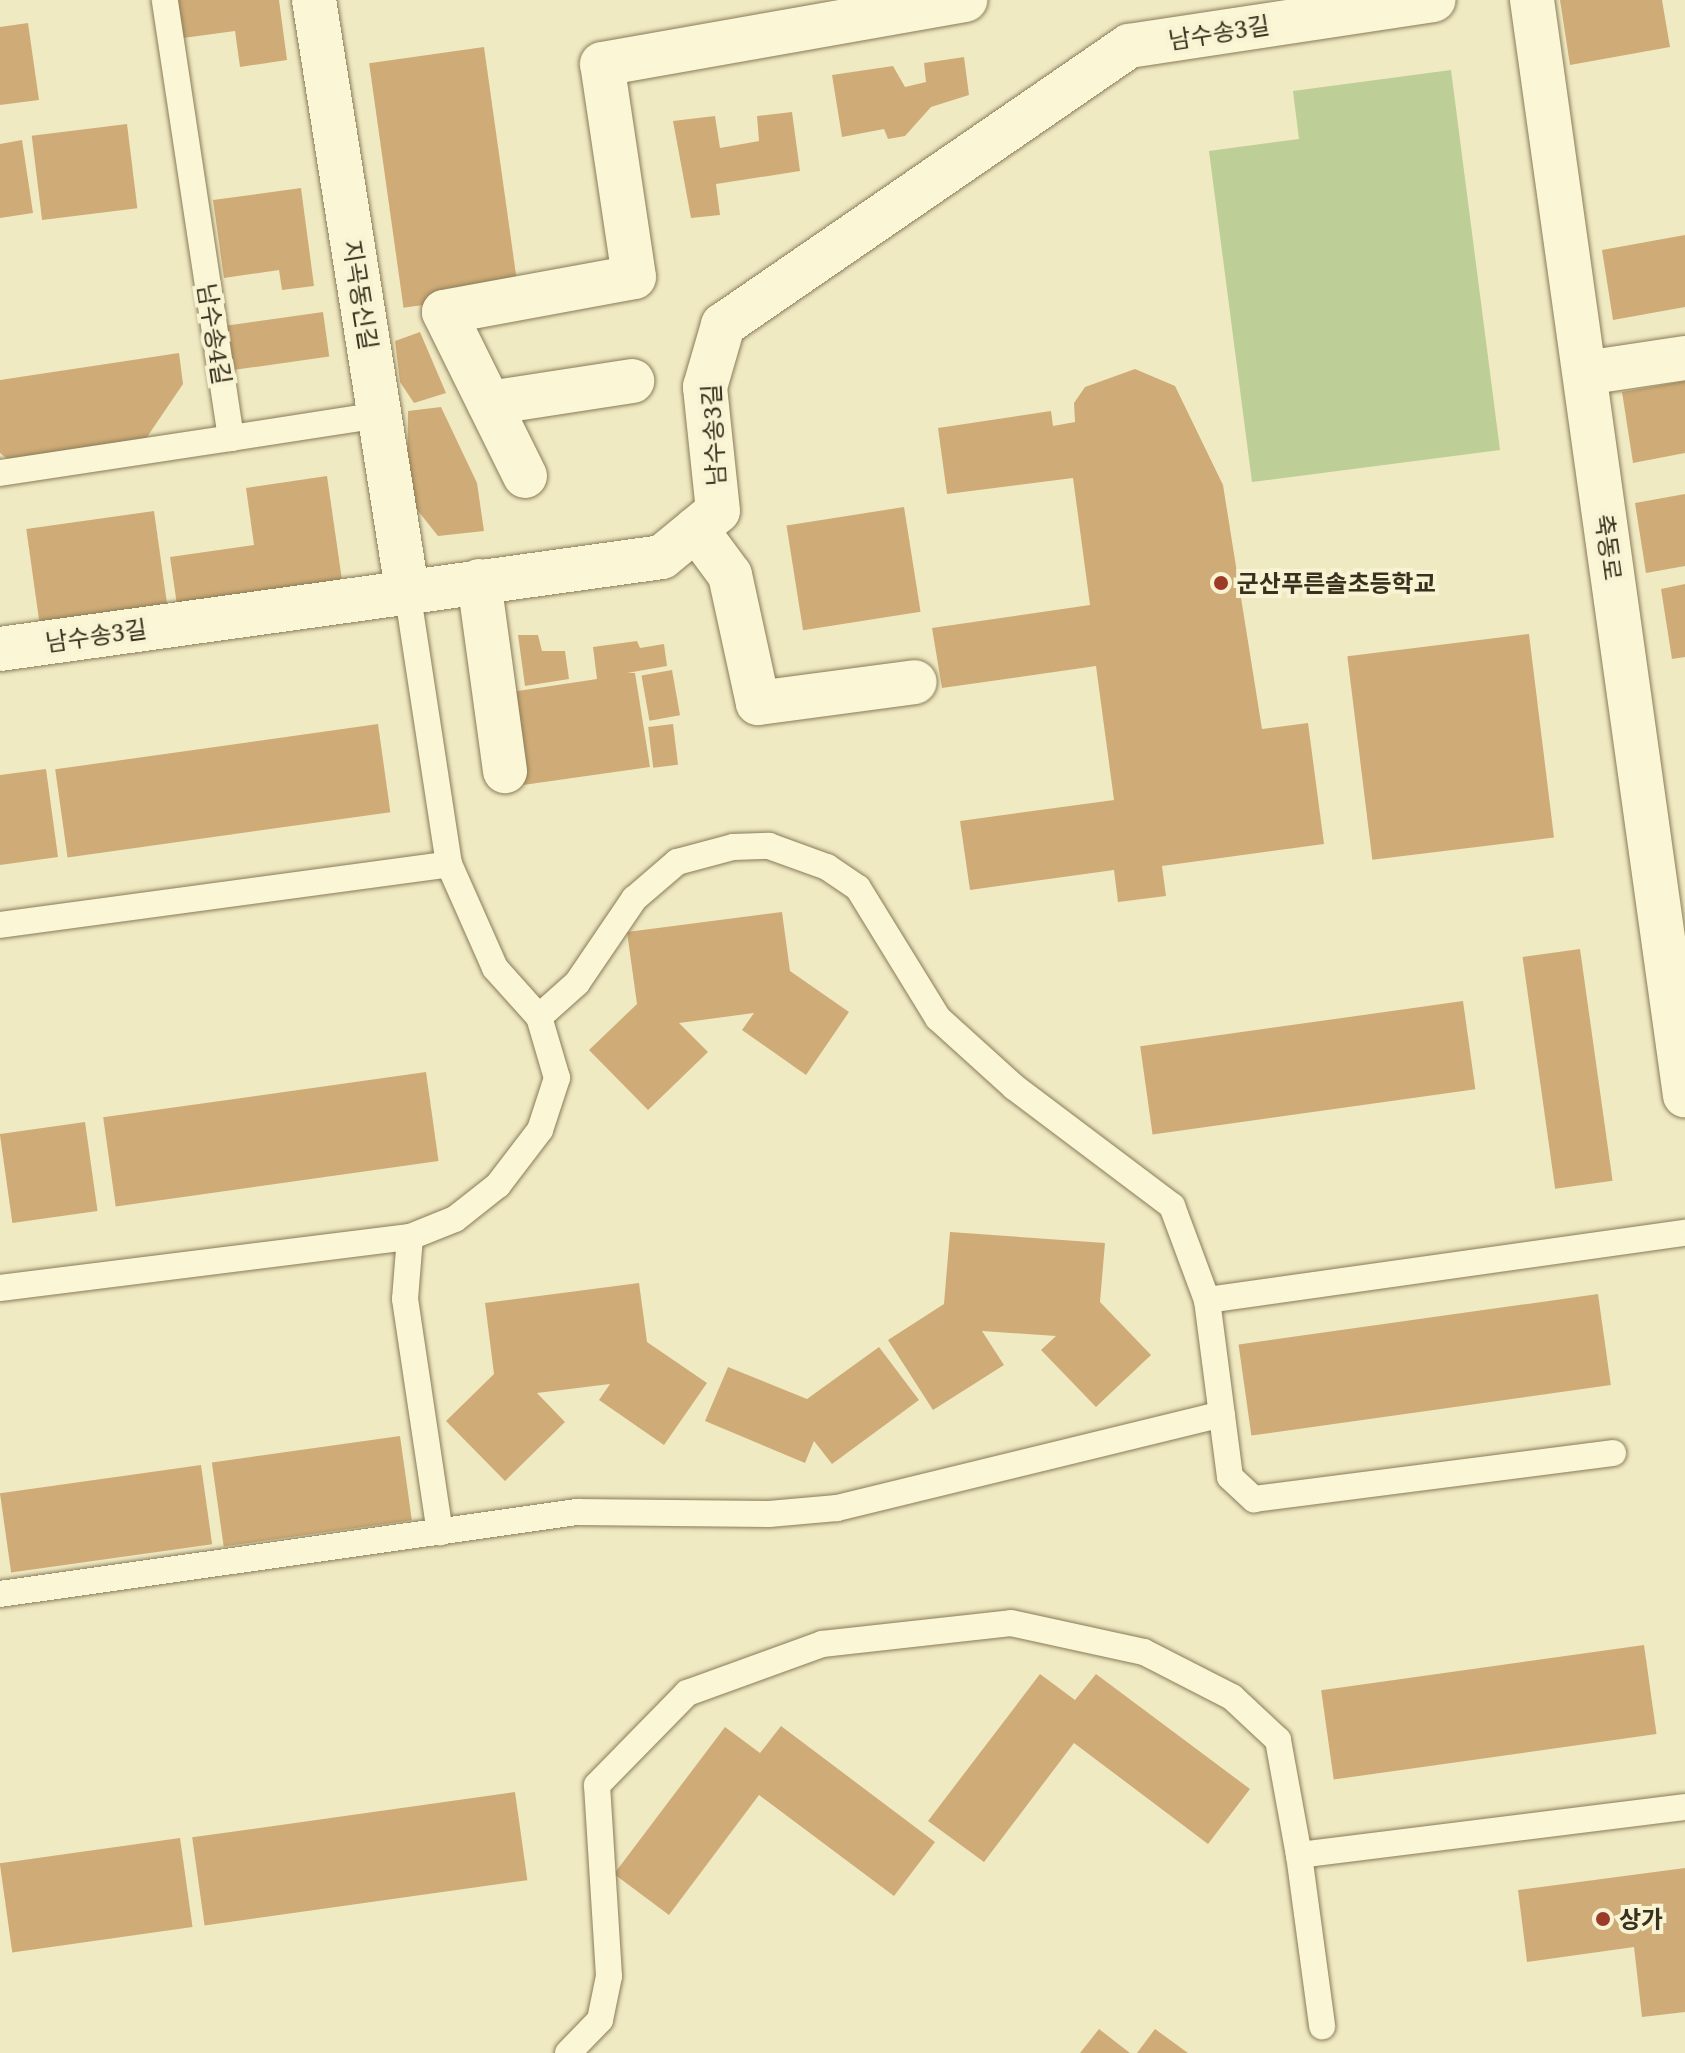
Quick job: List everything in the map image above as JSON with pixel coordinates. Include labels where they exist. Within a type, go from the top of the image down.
[{"type":"street","name":"지곡동신길","points":[[314,0],[407,590]]},
{"type":"street","points":[[525,476],[444,312],[634,277],[602,64],[965,0]]},
{"type":"street","name":"남수송3길","points":[[0,649],[407,590],[662,557],[718,511],[705,387],[723,325],[1129,46],[1434,0]]},
{"type":"street","name":"축동로","points":[[1532,0],[1685,1095]]},
{"type":"street","points":[[1585,373],[1685,358]]},
{"type":"street","points":[[489,403],[632,381]]},
{"type":"street","points":[[696,529],[730,575],[758,703],[915,682]]},
{"type":"street","points":[[479,581],[505,771]]},
{"type":"lane","name":"남수송4길","points":[[165,0],[231,438]]},
{"type":"lane","points":[[0,473],[380,415]]},
{"type":"lane","points":[[0,1288],[410,1237],[455,1219],[498,1185],[540,1130],[557,1078],[539,1017],[495,968],[449,864],[407,590]]},
{"type":"lane","points":[[539,1017],[577,983],[634,899],[677,862],[769,846],[827,867],[867,900],[938,1018],[1014,1087],[1172,1206],[1207,1300],[1230,1477],[1254,1499],[1613,1453]]},
{"type":"lane","points":[[0,925],[449,864]]},
{"type":"lane","points":[[1207,1300],[1685,1233]]},
{"type":"lane","points":[[410,1237],[405,1299],[440,1532]]},
{"type":"lane","points":[[0,1594],[577,1512],[837,1508],[1222,1414]]},
{"type":"lane","points":[[568,2053],[600,2020],[609,1976],[597,1785],[687,1693],[770,1658],[822,1644],[1011,1623],[1144,1652],[1232,1697],[1278,1740],[1299,1855],[1322,2026]]},
{"type":"lane","points":[[1299,1855],[1685,1807]]},
{"type":"green space","points":[[1451,70],[1500,450],[1252,482],[1209,151],[1299,139],[1293,91]]},
{"type":"building","points":[[178,0],[279,0],[287,60],[240,67],[235,31],[183,38]]},
{"type":"building","points":[[1560,0],[1662,0],[1670,47],[1570,65]]},
{"type":"building","points":[[28,23],[39,100],[0,105],[0,27]]},
{"type":"building","points":[[484,47],[518,292],[404,308],[369,63]]},
{"type":"building","points":[[964,57],[969,95],[931,107],[905,136],[888,139],[884,129],[842,137],[832,75],[893,66],[905,87],[926,82],[924,63]]},
{"type":"building","points":[[792,112],[800,171],[716,184],[720,215],[691,218],[673,121],[715,116],[720,148],[759,141],[757,116]]},
{"type":"building","points":[[127,124],[137,208],[42,220],[32,136]]},
{"type":"building","points":[[22,140],[33,213],[0,218],[0,144]]},
{"type":"building","points":[[301,188],[314,286],[282,290],[279,270],[224,278],[213,200]]},
{"type":"building","points":[[1685,235],[1685,307],[1613,320],[1602,250]]},
{"type":"building","points":[[323,312],[329,357],[228,371],[222,326]]},
{"type":"building","points":[[420,332],[446,393],[414,403],[400,382],[395,341]]},
{"type":"building","points":[[179,353],[183,384],[145,440],[9,460],[0,453],[0,380]]},
{"type":"building","points":[[1135,369],[1175,386],[1223,485],[1262,729],[1308,723],[1324,844],[1162,866],[1166,896],[1118,902],[1114,870],[970,890],[960,821],[1114,800],[1096,666],[942,688],[932,628],[1090,605],[1073,478],[947,494],[938,428],[1051,411],[1053,426],[1075,422],[1074,403],[1085,387]]},
{"type":"building","points":[[1685,381],[1685,453],[1633,463],[1622,392]]},
{"type":"building","points":[[441,407],[477,483],[484,531],[438,536],[407,497],[408,411]]},
{"type":"building","points":[[327,476],[342,580],[177,605],[170,557],[254,545],[246,488]]},
{"type":"building","points":[[1685,494],[1685,566],[1646,573],[1635,503]]},
{"type":"building","points":[[904,507],[921,612],[803,630],[786,526]]},
{"type":"building","points":[[154,511],[167,607],[40,625],[26,529]]},
{"type":"building","points":[[1685,584],[1685,657],[1672,659],[1661,589]]},
{"type":"building","points":[[1529,634],[1554,837],[1372,860],[1347,656]]},
{"type":"building","points":[[518,635],[538,635],[542,651],[565,651],[569,679],[525,686]]},
{"type":"building","points":[[637,641],[640,648],[664,644],[667,666],[627,673],[635,673],[650,767],[523,785],[511,692],[597,679],[593,647]]},
{"type":"building","points":[[672,670],[680,715],[649,721],[641,675]]},
{"type":"building","points":[[378,724],[390,812],[68,858],[55,769]]},
{"type":"building","points":[[673,724],[678,765],[653,768],[648,727]]},
{"type":"building","points":[[46,769],[58,857],[0,865],[0,775]]},
{"type":"building","points":[[782,912],[790,971],[849,1012],[806,1075],[742,1030],[754,1013],[679,1023],[708,1052],[648,1110],[589,1050],[637,1004],[627,932]]},
{"type":"building","points":[[1580,949],[1613,1181],[1555,1189],[1523,957]]},
{"type":"building","points":[[1463,1001],[1475,1089],[1153,1135],[1140,1046]]},
{"type":"building","points":[[426,1072],[439,1161],[116,1206],[103,1117]]},
{"type":"building","points":[[85,1122],[98,1211],[12,1223],[0,1134]]},
{"type":"building","points":[[950,1232],[1105,1243],[1100,1302],[1151,1355],[1096,1407],[1041,1350],[1056,1336],[982,1331],[1004,1365],[933,1410],[888,1340],[944,1304]]},
{"type":"building","points":[[639,1283],[647,1342],[707,1383],[664,1445],[599,1400],[610,1384],[537,1393],[565,1422],[505,1481],[446,1421],[494,1374],[485,1303]]},
{"type":"building","points":[[1598,1294],[1611,1385],[1251,1436],[1239,1345]]},
{"type":"building","points":[[879,1347],[919,1400],[832,1464],[814,1441],[805,1463],[705,1421],[728,1367],[807,1399]]},
{"type":"building","points":[[400,1436],[412,1520],[224,1547],[212,1462]]},
{"type":"building","points":[[201,1465],[212,1544],[11,1572],[0,1493]]},
{"type":"building","points":[[1644,1645],[1657,1734],[1334,1779],[1321,1690]]},
{"type":"building","points":[[1040,1674],[1075,1700],[1096,1674],[1250,1789],[1208,1844],[1074,1743],[984,1862],[928,1821]]},
{"type":"building","points":[[781,1726],[935,1842],[894,1896],[759,1795],[669,1915],[614,1874],[725,1727],[760,1753]]},
{"type":"building","points":[[515,1792],[527,1880],[205,1926],[192,1837]]},
{"type":"building","points":[[180,1838],[193,1927],[12,1952],[0,1863]]},
{"type":"building","name":"상가","points":[[1685,1868],[1685,2012],[1642,2017],[1634,1947],[1527,1962],[1518,1890]]},
{"type":"building","points":[[1099,2029],[1130,2053],[1080,2053]]},
{"type":"building","points":[[1155,2029],[1188,2053],[1137,2053]]},
{"type":"place","name":"군산푸른솔초등학교","points":[[1221,583]]},
{"type":"place","name":"상가","points":[[1603,1919]]}]
